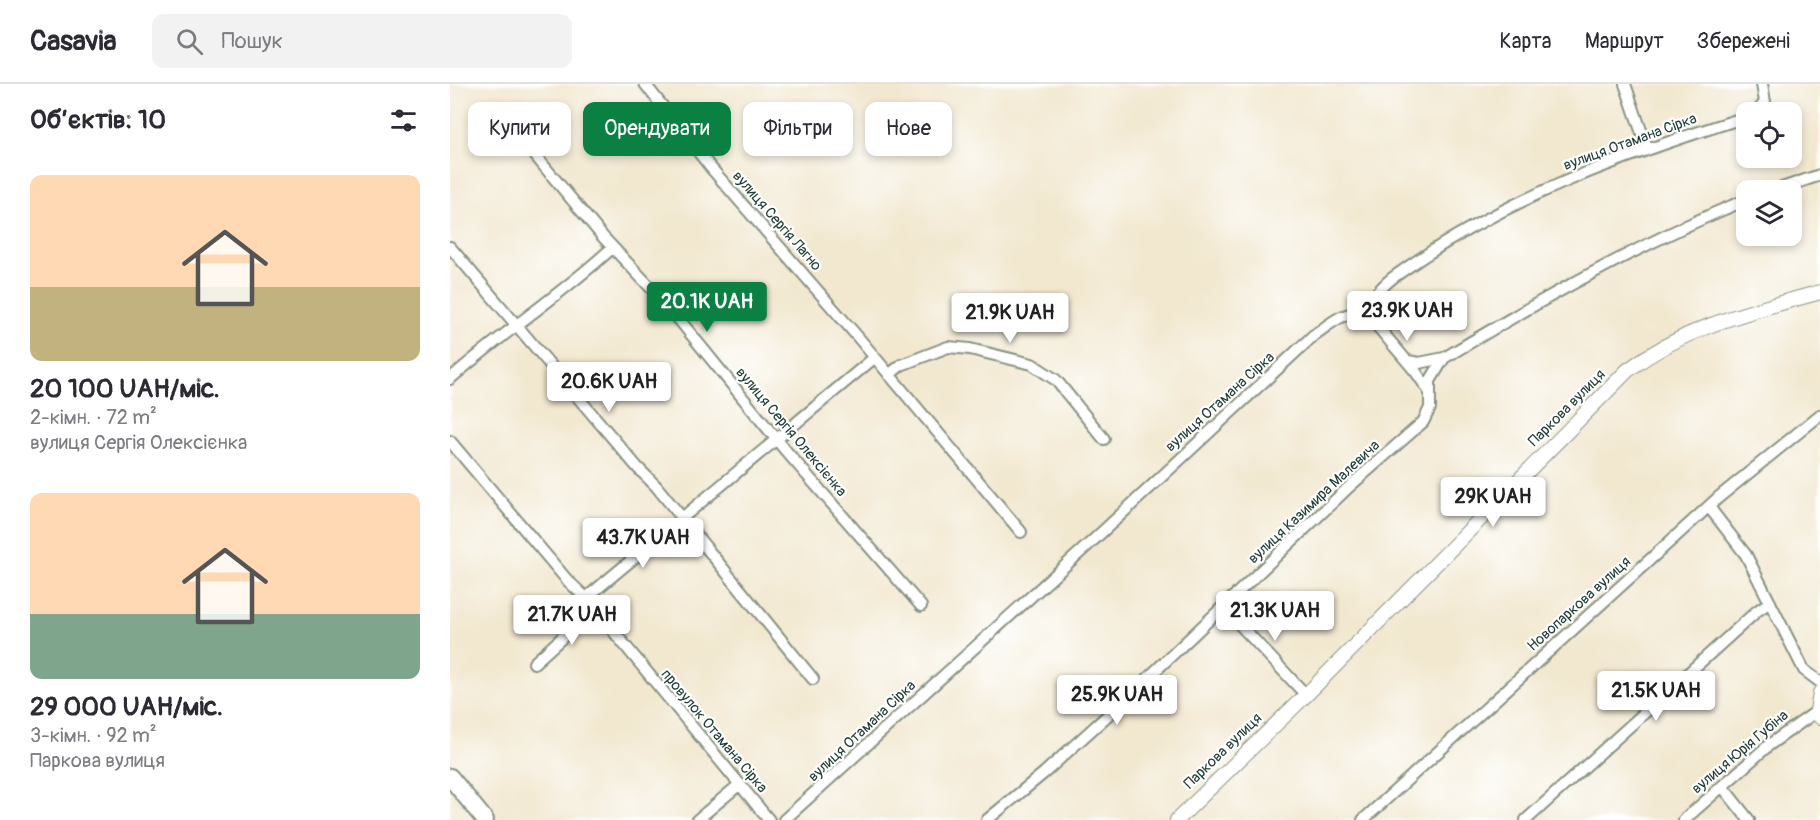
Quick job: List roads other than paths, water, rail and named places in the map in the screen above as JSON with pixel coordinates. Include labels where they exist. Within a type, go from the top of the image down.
[{"type":"main road","points":[[450,777],[485,820]]},
{"type":"street","name":"вулиця Сергія Лагно","points":[[645,84],[703,158],[1021,532]]},
{"type":"street","points":[[1625,84],[1647,148]]},
{"type":"street","points":[[1762,84],[1766,96],[1763,102]]},
{"type":"street","name":"вулиця Отамана Сірка","points":[[784,820],[1087,546],[1314,335],[1331,322],[1362,308],[1386,282],[1470,227],[1557,184],[1647,148],[1736,120]]},
{"type":"street","name":"вулиця Сергія Олексієнка","points":[[536,156],[612,248],[668,306],[777,440],[921,606]]},
{"type":"street","points":[[1802,181],[1820,175]]},
{"type":"street","points":[[1408,362],[1419,363],[1444,358],[1622,259],[1685,226],[1736,204]]},
{"type":"street","points":[[450,247],[681,519],[813,679]]},
{"type":"street","points":[[450,379],[494,340],[517,325],[612,248]]},
{"type":"street","name":"Паркова вулиця","points":[[1183,818],[1628,370],[1667,344],[1702,326],[1820,292]]},
{"type":"street","points":[[1362,308],[1395,350],[1408,362],[1429,392]]},
{"type":"street","points":[[889,375],[902,365],[948,347],[970,349],[1032,364],[1056,380],[1104,439]]},
{"type":"street","points":[[586,598],[874,358]]},
{"type":"street","name":"вулиця Казимира Малевича","points":[[987,820],[1050,767],[1224,608],[1350,486],[1423,422],[1430,408],[1430,381],[1444,358]]},
{"type":"street","name":"Новопаркова вулиця","points":[[1363,820],[1709,507],[1782,443],[1820,415]]},
{"type":"street","name":"провулок Отамана Сірка","points":[[450,441],[567,580],[586,598],[769,820]]},
{"type":"street","points":[[1709,507],[1746,555],[1804,670],[1820,682]]},
{"type":"street","points":[[1526,820],[1757,611],[1770,602]]},
{"type":"street","points":[[1224,608],[1306,695]]},
{"type":"street","points":[[534,663],[594,609]]},
{"type":"street","points":[[1818,714],[1820,693]]},
{"type":"street","name":"вулиця Юрія Губіна","points":[[1684,820],[1769,745],[1818,714]]},
{"type":"street","points":[[697,820],[740,784]]},
{"type":"street","points":[[1722,786],[1749,820]]}]
